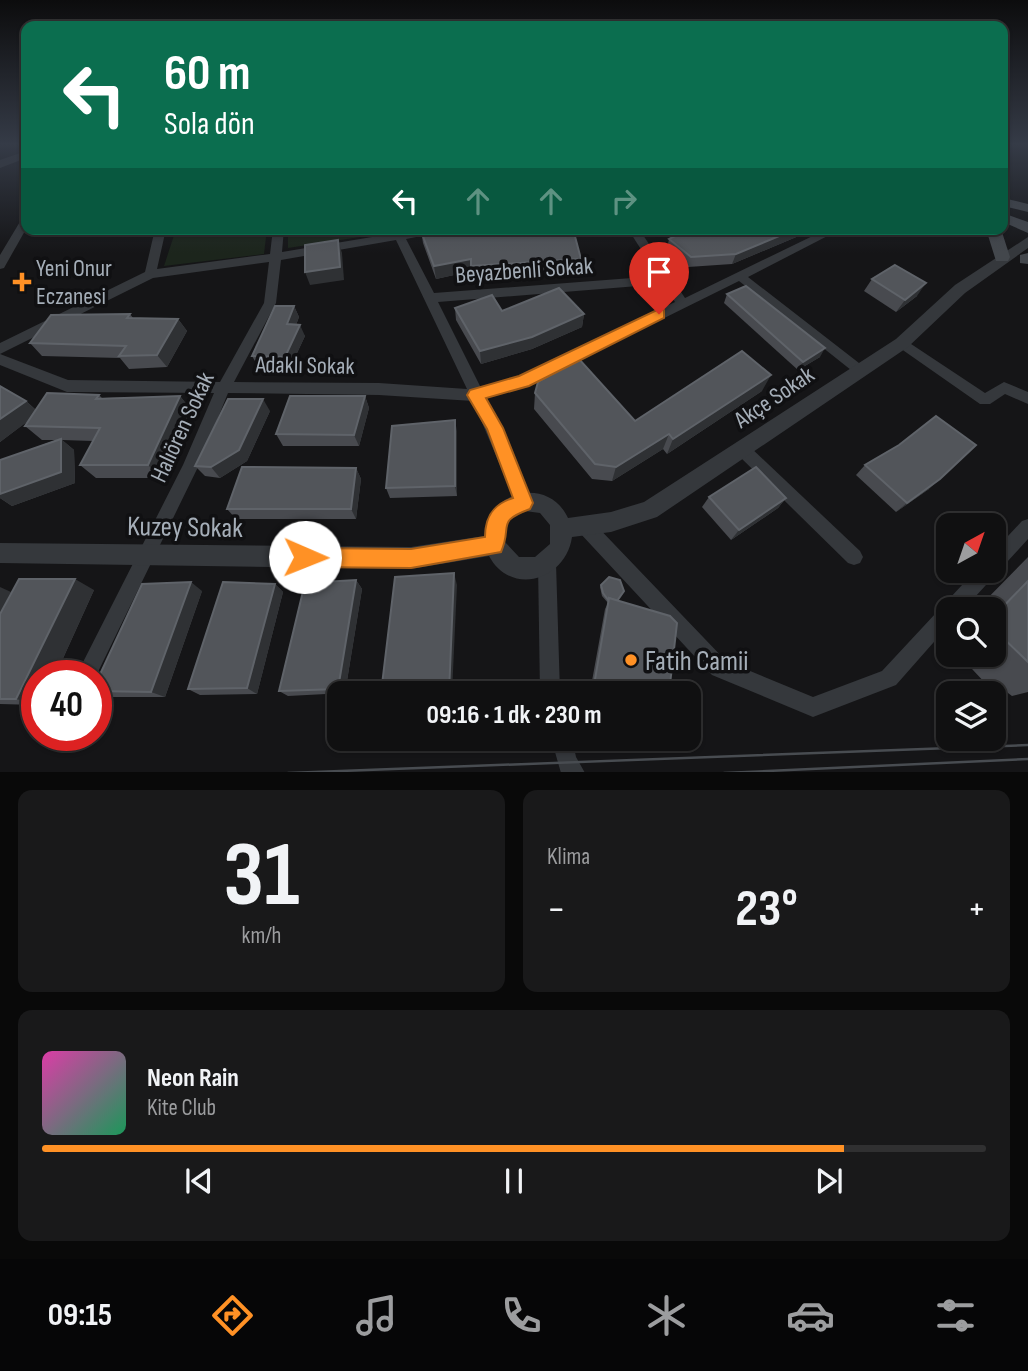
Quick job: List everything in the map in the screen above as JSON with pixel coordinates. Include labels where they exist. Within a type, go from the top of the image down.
[{"type":"main road","points":[[1008,205],[1028,208]]},
{"type":"main road","points":[[1008,207],[1028,218]]},
{"type":"main road","points":[[1008,219],[1028,228]]},
{"type":"main road","points":[[996,235],[999,241],[998,262]]},
{"type":"street","points":[[0,265],[21,229]]},
{"type":"street","points":[[150,274],[160,235]]},
{"type":"street","name":"Halıören Sokak","points":[[94,660],[190,467],[224,387],[270,303],[279,235]]},
{"type":"street","points":[[0,349],[150,274],[277,257],[382,235],[410,235]]},
{"type":"street","points":[[637,235],[682,303]]},
{"type":"street","name":"Adaklı Sokak","points":[[0,359],[67,386],[379,389],[475,395],[524,381],[824,235]]},
{"type":"street","points":[[400,237],[475,395],[495,428],[524,503]]},
{"type":"street","name":"Akçe Sokak","points":[[562,529],[611,523],[650,510],[902,344],[960,289],[1028,241]]},
{"type":"street","name":"Akçe Sokak","points":[[998,262],[1027,258]]},
{"type":"street","points":[[741,277],[861,370]]},
{"type":"street","name":"Beyazbenli Sokak","points":[[429,298],[665,280]]},
{"type":"street","points":[[902,344],[985,400],[1004,388],[1028,398]]},
{"type":"street","points":[[743,450],[854,557]]},
{"type":"street","points":[[524,503],[540,504],[550,510],[562,529],[559,551],[547,563],[530,569],[508,562],[494,545],[495,524],[500,514],[508,508],[524,503]]},
{"type":"street","points":[[585,526],[719,668],[813,707],[889,678],[936,626]]},
{"type":"street","points":[[1006,551],[1028,527]]},
{"type":"street","name":"Kuzey Sokak","points":[[0,553],[411,558],[494,545]]},
{"type":"street","points":[[547,563],[550,681]]},
{"type":"street","points":[[963,597],[976,583]]},
{"type":"street","points":[[564,751],[567,762],[574,772]]},
{"type":"shaded area","points":[[174,235],[266,235],[264,254],[164,266]]},
{"type":"shaded area","points":[[288,235],[367,235],[367,236],[288,248]]},
{"type":"building","points":[[422,235],[575,235],[581,259],[471,266],[471,259],[434,266]]},
{"type":"building","points":[[677,235],[782,235],[736,254],[691,257],[669,239]]},
{"type":"building","points":[[338,240],[340,267],[305,272],[305,245]]},
{"type":"building","points":[[895,265],[926,283],[905,300],[872,279]]},
{"type":"building","points":[[746,286],[825,348],[803,362],[727,294]]},
{"type":"building","points":[[559,288],[584,314],[532,337],[480,351],[455,308],[492,295],[502,311]]},
{"type":"building","points":[[275,306],[294,306],[287,324],[300,325],[285,357],[252,356]]},
{"type":"building","points":[[130,314],[127,318],[178,319],[157,355],[119,356],[126,346],[30,343],[51,315]]},
{"type":"building","points":[[742,351],[771,375],[673,439],[669,434],[616,467],[595,464],[535,393],[538,382],[579,359],[635,421]]},
{"type":"building","points":[[0,386],[26,401],[0,419]]},
{"type":"building","points":[[47,393],[99,395],[96,399],[180,396],[148,465],[80,465],[100,428],[25,426]]},
{"type":"building","points":[[290,396],[365,396],[354,435],[276,434]]},
{"type":"building","points":[[228,399],[263,399],[239,450],[211,467],[195,466]]},
{"type":"building","points":[[936,416],[976,445],[940,479],[907,503],[865,465],[899,445]]},
{"type":"building","points":[[455,420],[455,486],[386,488],[392,426]]},
{"type":"building","points":[[61,439],[61,472],[0,494],[0,460]]},
{"type":"building","points":[[242,467],[356,468],[351,509],[227,509]]},
{"type":"building","points":[[756,467],[786,498],[739,530],[709,497]]},
{"type":"building","points":[[454,573],[450,681],[382,681],[395,577]]},
{"type":"building","points":[[609,577],[620,580],[624,591],[617,601],[609,598],[609,601],[603,593],[601,585]]},
{"type":"building","points":[[19,579],[75,579],[35,660],[21,660],[21,689],[16,699],[0,699],[0,614]]},
{"type":"building","points":[[356,580],[339,681],[327,681],[327,689],[279,691],[305,583]]},
{"type":"building","points":[[1028,581],[1028,662],[1006,641],[1006,604]]},
{"type":"building","points":[[191,582],[151,692],[112,691],[112,660],[107,660],[142,584]]},
{"type":"building","points":[[223,582],[275,584],[247,688],[188,689]]},
{"type":"building","name":"Fatih Camii","points":[[609,598],[670,616],[677,623],[670,681],[595,681]]},
{"type":"tram line","points":[[314,772],[1028,745]]},
{"type":"tram line","points":[[746,772],[1028,759]]},
{"type":"place","name":"Yeni Onur Eczanesi","points":[[22,282]]},
{"type":"place","name":"Fatih Camii","points":[[631,660]]},
{"type":"route","points":[[305,557],[411,558],[494,545],[493,534],[500,514],[518,503],[524,503],[495,428],[475,395],[524,381],[659,314]]}]
